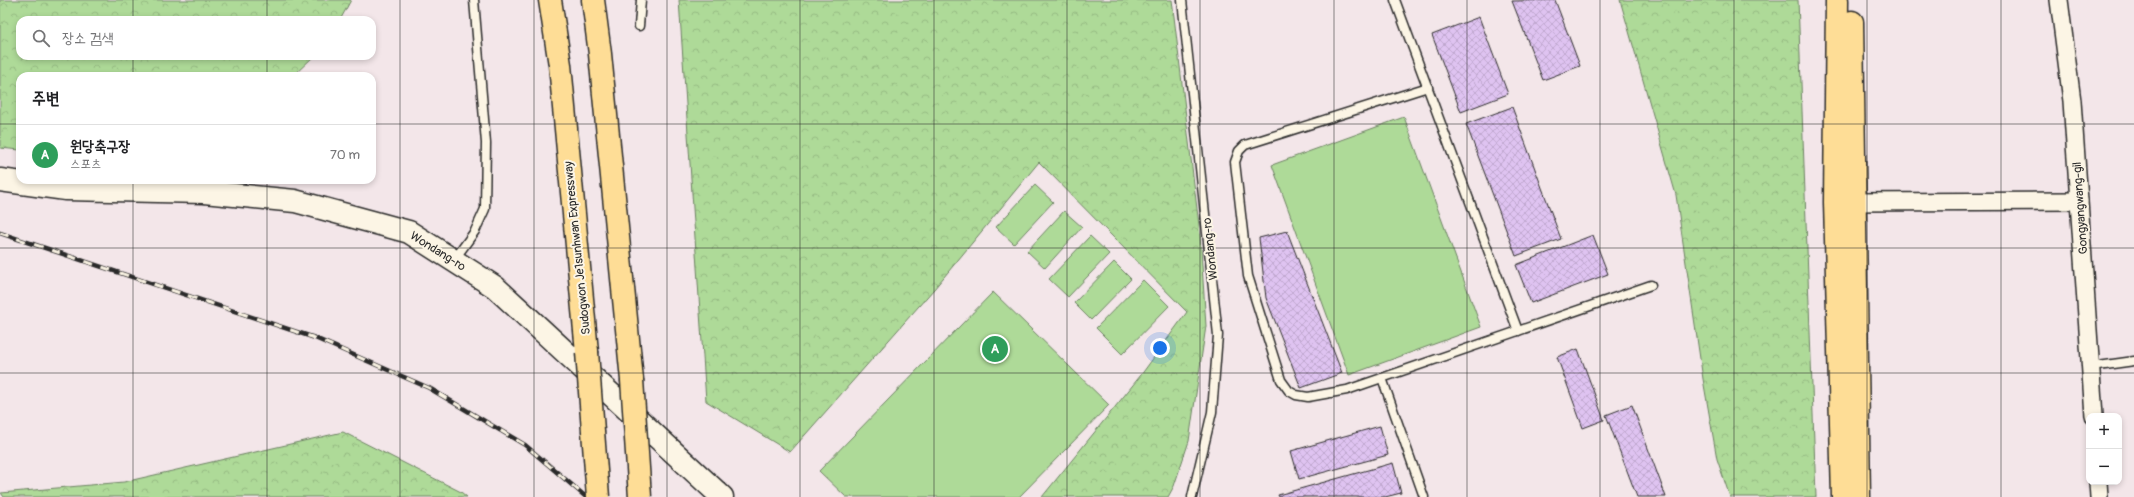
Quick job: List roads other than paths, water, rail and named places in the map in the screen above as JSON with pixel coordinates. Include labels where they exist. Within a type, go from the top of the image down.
[{"type":"highway","name":"Sudogwon Je1sunhwan Expressway","points":[[550,0],[560,65],[587,352],[598,497]]},
{"type":"highway","points":[[593,0],[600,54],[632,380],[640,497]]},
{"type":"highway","points":[[1837,0],[1859,497]]},
{"type":"highway","points":[[1843,497],[1845,202],[1852,0]]},
{"type":"main road","name":"Wondang-ro","points":[[0,180],[16,182]]},
{"type":"main road","name":"Wondang-ro","points":[[29,184],[66,189],[204,192],[294,201],[409,232],[495,287],[722,497]]},
{"type":"street","name":"Gongyangwang-gil","points":[[2059,0],[2072,101],[2094,413]]},
{"type":"street","points":[[1845,202],[2079,201]]},
{"type":"street","points":[[2098,485],[2099,497]]},
{"type":"lane","points":[[454,261],[475,231],[485,209],[486,143],[474,0]]},
{"type":"lane","points":[[639,26],[641,0]]},
{"type":"lane","name":"Wondang-ro","points":[[1182,0],[1218,335],[1212,412],[1192,497]]},
{"type":"lane","points":[[1395,0],[1518,331]]},
{"type":"lane","points":[[1428,87],[1245,145],[1239,151],[1235,162],[1248,276],[1281,380],[1289,391],[1296,395],[1308,397],[1348,390],[1651,285]]},
{"type":"lane","points":[[2091,367],[2134,361]]},
{"type":"lane","points":[[1382,378],[1424,497]]},
{"type":"railway","points":[[0,233],[315,338],[429,388],[525,445],[586,497]]},
{"type":"place","name":"원당축구장","points":[[995,349]]}]
